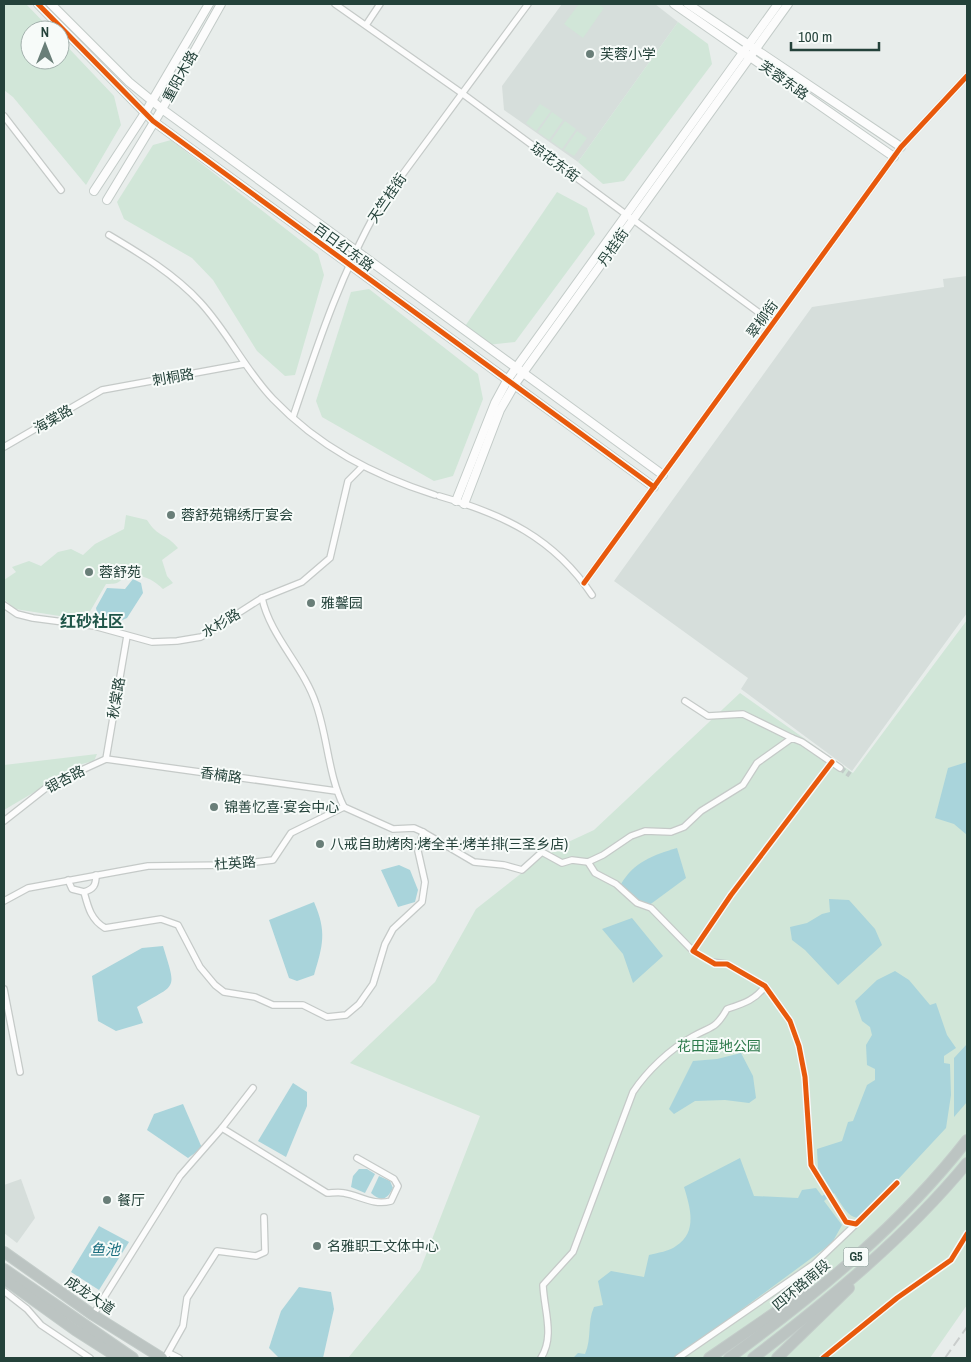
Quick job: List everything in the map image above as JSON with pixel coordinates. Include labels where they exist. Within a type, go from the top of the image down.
[{"type":"highway","name":"四环路南段","points":[[730,1358],[778,1322],[905,1212],[967,1140]]},
{"type":"highway","name":"四环路南段","points":[[753,1358],[804,1319],[876,1259],[914,1223],[967,1163]]},
{"type":"highway","name":"成龙大道","points":[[4,1252],[93,1315],[139,1344],[165,1357]]},
{"type":"highway","points":[[709,1358],[861,1252]]},
{"type":"highway","points":[[777,1358],[837,1302],[876,1259]]},
{"type":"highway","name":"成龙大道","points":[[4,1269],[132,1357]]},
{"type":"highway","points":[[4,1279],[75,1330],[119,1358]]},
{"type":"street","name":"百日红东路","points":[[38,4],[153,121],[654,487]]},
{"type":"street","name":"百日红东路","points":[[51,4],[130,82],[162,109],[663,475]]},
{"type":"street","name":"重阳木路","points":[[94,191],[145,113],[209,4]]},
{"type":"street","name":"重阳木路","points":[[107,200],[162,109],[220,4]]},
{"type":"street","name":"琼花东街","points":[[335,4],[462,93],[773,323]]},
{"type":"street","points":[[366,26],[380,4]]},
{"type":"street","name":"天竺桂街","points":[[293,417],[328,315],[349,264],[380,205],[528,4]]},
{"type":"street","name":"芙蓉东路","points":[[674,4],[894,157]]},
{"type":"street","name":"芙蓉东路","points":[[688,4],[901,147]]},
{"type":"street","name":"丹桂街","points":[[456,501],[495,403],[512,382],[751,46],[778,4]]},
{"type":"street","name":"丹桂街","points":[[751,46],[788,4]]},
{"type":"street","name":"翠柳街","points":[[584,583],[901,147],[967,76]]},
{"type":"street","points":[[4,116],[61,190]]},
{"type":"street","points":[[108,235],[154,262],[200,302],[244,364],[273,399],[316,437],[362,467],[437,495],[494,513],[527,531],[584,583],[592,595]]},
{"type":"street","name":"刺桐路","points":[[102,390],[244,364]]},
{"type":"street","name":"丹桂街","points":[[464,504],[492,428],[512,382]]},
{"type":"street","name":"海棠路","points":[[4,447],[102,390]]},
{"type":"street","name":"水杉路","points":[[4,605],[17,614],[33,618],[94,626],[152,642],[177,641],[201,637],[262,598],[302,582],[330,558],[348,481],[362,467]]},
{"type":"street","points":[[262,598],[273,626],[316,702],[336,791],[344,807],[393,829],[414,828],[474,862],[504,865],[522,870],[542,852],[562,863],[572,860],[588,862],[603,855],[631,836],[645,831],[671,832],[684,827],[701,811],[743,785],[757,763],[792,738]]},
{"type":"street","name":"秋棠路","points":[[106,760],[127,636]]},
{"type":"street","points":[[685,702],[708,716],[743,714],[802,742],[840,768]]},
{"type":"street","name":"香楠路","points":[[106,760],[336,791]]},
{"type":"street","name":"银杏路","points":[[4,821],[51,784],[106,760]]},
{"type":"street","points":[[693,951],[731,895],[832,762]]},
{"type":"street","name":"杜英路","points":[[4,901],[28,888],[148,866],[230,865],[273,860],[291,833],[344,807]]},
{"type":"street","points":[[84,892],[90,913],[98,924],[105,928],[161,919],[178,925],[200,967],[215,985],[224,992],[255,997],[272,1005],[303,1004],[327,1017],[346,1015],[359,1004],[373,984],[385,944],[393,929],[422,902],[425,882],[418,851],[423,832]]},
{"type":"street","points":[[588,862],[595,873],[616,884],[637,903],[651,908],[693,951],[700,955]]},
{"type":"street","points":[[68,880],[72,889],[84,892],[93,888],[96,883],[96,875]]},
{"type":"street","points":[[712,962],[727,964],[765,986],[790,1021],[799,1046],[804,1077],[811,1165],[846,1222],[856,1224]]},
{"type":"street","points":[[541,1358],[547,1348],[548,1330],[543,1285],[573,1252],[633,1092],[642,1078],[676,1049],[692,1037],[719,1024],[727,1009],[751,1000],[760,994],[765,986]]},
{"type":"street","points":[[4,989],[20,1072]]},
{"type":"street","points":[[93,1315],[180,1176],[222,1128],[253,1088]]},
{"type":"street","points":[[222,1128],[327,1193],[343,1193],[364,1200],[382,1203],[391,1200],[398,1186],[394,1179],[357,1158]]},
{"type":"street","points":[[678,1358],[814,1264],[897,1183]]},
{"type":"street","points":[[179,1358],[165,1357],[183,1326],[187,1298],[218,1252],[256,1256],[265,1252],[264,1217]]},
{"type":"street","points":[[4,1291],[27,1308],[41,1325],[90,1358]]},
{"type":"street","points":[[132,1357],[139,1344]]},
{"type":"shaded area","name":"芙蓉小学","points":[[562,4],[655,4],[678,22],[578,162],[504,110],[502,86]]},
{"type":"shaded area","points":[[967,276],[967,613],[852,771],[741,689],[748,678],[614,581],[812,307],[944,287],[943,279]]},
{"type":"shaded area","points":[[21,1179],[35,1218],[17,1243],[4,1233],[4,1185]]},
{"type":"green space","points":[[4,4],[26,4],[41,20],[20,20],[20,70],[70,70],[70,50],[114,96],[121,125],[86,185],[13,97],[4,90]]},
{"type":"green space","points":[[579,4],[598,4],[604,8],[583,38],[564,24]]},
{"type":"green space","points":[[678,22],[708,44],[712,64],[624,181],[603,184],[578,162]]},
{"type":"green space","points":[[540,104],[551,111],[536,131],[526,123]]},
{"type":"green space","points":[[552,112],[563,120],[549,140],[538,132]]},
{"type":"green space","points":[[565,121],[576,129],[562,149],[551,141]]},
{"type":"green space","points":[[577,131],[587,138],[574,156],[564,150]]},
{"type":"green space","points":[[171,140],[318,254],[324,275],[295,375],[285,376],[257,351],[213,280],[192,258],[124,219],[117,202],[153,145]]},
{"type":"green space","points":[[557,192],[587,208],[595,234],[515,342],[478,346],[461,332]]},
{"type":"green space","points":[[369,289],[478,374],[483,399],[453,476],[434,481],[322,417],[316,401],[351,292]]},
{"type":"green space","points":[[126,515],[147,520],[158,533],[174,543],[178,548],[162,560],[167,576],[173,583],[163,589],[151,580],[132,576],[124,578],[117,583],[106,584],[85,620],[15,609],[4,599],[4,580],[16,572],[12,567],[29,561],[41,566],[58,552],[71,549],[83,555],[95,544],[124,529]]},
{"type":"green space","name":"花田湿地公园","points":[[967,620],[967,1305],[930,1358],[348,1358],[420,1270],[480,1116],[350,1063],[435,982],[476,909],[551,850],[594,830],[740,693],[853,773]]},
{"type":"green space","points":[[97,754],[94,761],[82,764],[4,810],[4,765]]},
{"type":"water","points":[[133,579],[141,583],[143,593],[127,618],[116,623],[98,617],[96,608],[107,588],[125,589]]},
{"type":"water","points":[[967,762],[967,835],[954,824],[935,818],[948,768]]},
{"type":"water","points":[[677,848],[686,878],[648,906],[638,902],[621,884],[626,876],[645,860]]},
{"type":"water","points":[[399,865],[410,870],[418,890],[415,902],[398,907],[381,870]]},
{"type":"water","points":[[829,899],[849,900],[875,929],[882,945],[838,985],[805,950],[792,940],[790,927],[807,923],[822,914],[830,912]]},
{"type":"water","points":[[314,902],[322,930],[320,955],[314,975],[297,981],[289,978],[269,920]]},
{"type":"water","points":[[632,918],[663,956],[633,983],[623,954],[602,929]]},
{"type":"water","points":[[163,946],[170,972],[170,985],[160,994],[137,1007],[143,1023],[116,1031],[98,1021],[92,976],[142,948]]},
{"type":"water","points":[[895,971],[909,980],[930,1005],[936,1003],[947,1035],[956,1048],[944,1056],[944,1063],[950,1064],[951,1095],[946,1128],[862,1218],[852,1216],[842,1206],[834,1193],[824,1201],[842,1225],[832,1243],[685,1351],[672,1358],[573,1358],[578,1353],[585,1354],[594,1307],[603,1305],[598,1281],[611,1271],[644,1277],[649,1255],[673,1248],[687,1234],[690,1226],[690,1211],[684,1187],[740,1158],[754,1196],[798,1198],[802,1190],[816,1188],[822,1196],[831,1190],[818,1169],[817,1149],[842,1141],[848,1122],[853,1121],[867,1085],[875,1080],[875,1069],[867,1065],[866,1045],[872,1035],[870,1027],[862,1021],[855,1001],[877,980]]},
{"type":"water","points":[[967,1044],[967,1102],[954,1117],[954,1058]]},
{"type":"water","points":[[741,1053],[753,1076],[756,1098],[749,1103],[725,1100],[695,1101],[674,1114],[669,1109],[693,1061],[717,1059]]},
{"type":"water","points":[[293,1083],[307,1092],[307,1106],[286,1157],[258,1141]]},
{"type":"water","points":[[183,1104],[202,1148],[188,1158],[147,1130],[154,1114]]},
{"type":"water","points":[[359,1169],[367,1169],[375,1174],[365,1193],[351,1187],[353,1176]]},
{"type":"water","points":[[379,1176],[390,1181],[393,1188],[386,1197],[381,1199],[371,1193]]},
{"type":"water","name":"鱼池","points":[[99,1226],[129,1242],[99,1290],[71,1272]]},
{"type":"water","points":[[299,1287],[331,1292],[334,1309],[323,1358],[279,1358],[269,1348],[281,1311]]},
{"type":"tunnel","points":[[840,768],[850,775]]},
{"type":"tunnel","points":[[700,955],[712,962]]},
{"type":"railway","points":[[945,1358],[967,1327]]},
{"type":"cycle path","points":[[38,4],[153,121],[654,487]]},
{"type":"cycle path","points":[[584,583],[901,147],[967,76]]},
{"type":"cycle path","points":[[832,762],[731,895],[693,951],[715,964],[727,964],[765,986],[790,1021],[799,1046],[805,1077],[811,1165],[846,1222],[856,1224],[897,1183]]},
{"type":"cycle path","points":[[823,1358],[897,1298],[951,1260],[967,1234]]},
{"type":"place","name":"芙蓉小学","points":[[590,54]]},
{"type":"place","name":"蓉舒苑锦绣厅宴会","points":[[171,515]]},
{"type":"place","name":"蓉舒苑","points":[[89,572]]},
{"type":"place","name":"雅馨园","points":[[311,603]]},
{"type":"place","name":"锦善忆喜·宴会中心","points":[[214,807]]},
{"type":"place","name":"八戒自助烤肉·烤全羊·烤羊排(三圣乡店)","points":[[320,844]]},
{"type":"place","name":"餐厅","points":[[107,1200]]},
{"type":"place","name":"名雅职工文体中心","points":[[317,1246]]},
{"type":"district","name":"红砂社区","points":[[92,621]]}]
